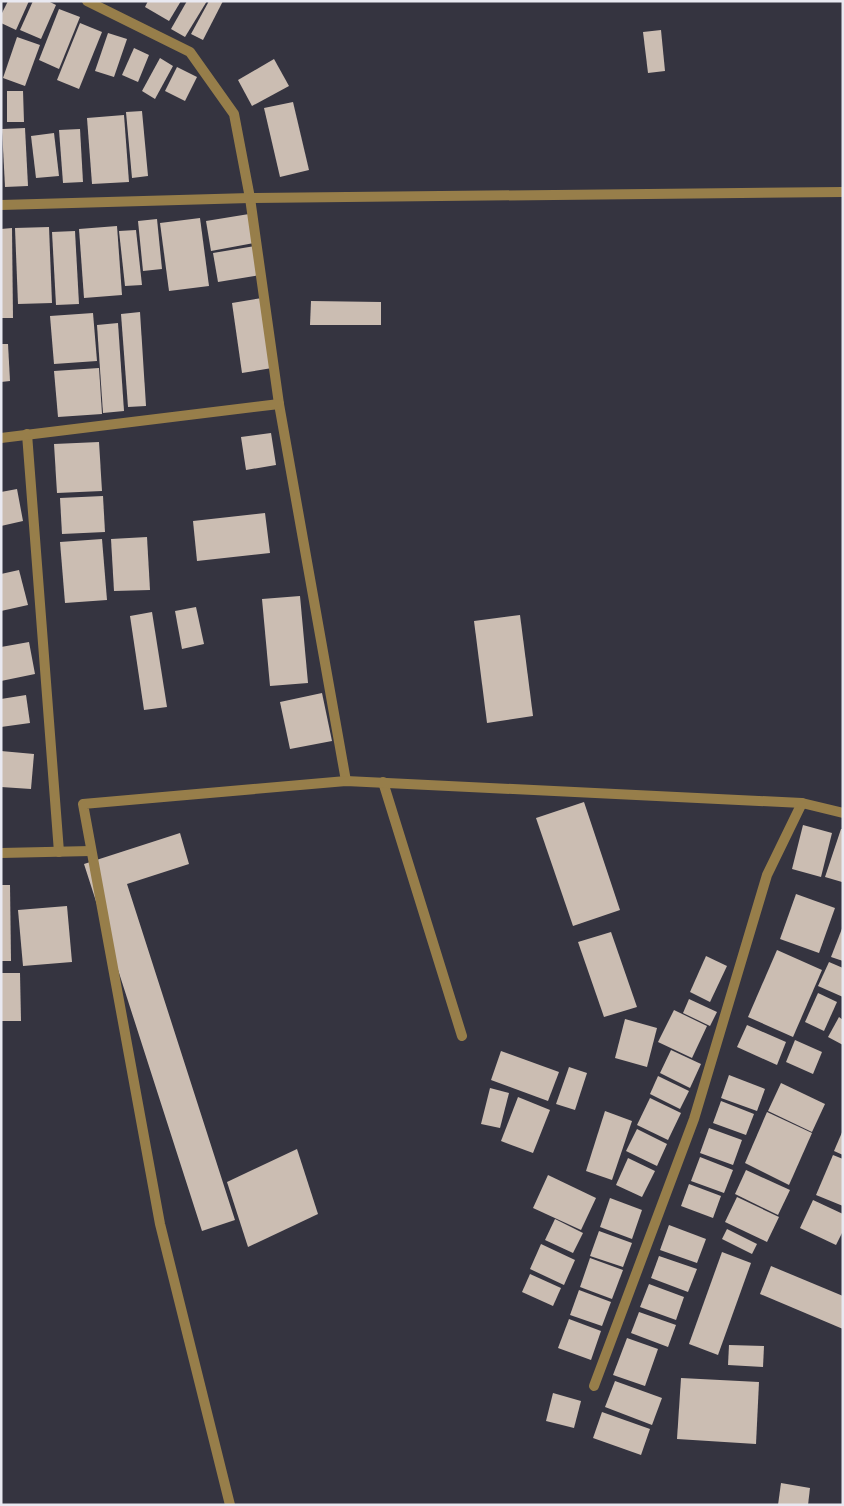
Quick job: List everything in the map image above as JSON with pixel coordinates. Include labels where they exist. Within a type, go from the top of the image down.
[{"type":"street","points":[[88,1],[190,52],[234,114],[250,198],[279,404],[346,781]]},
{"type":"street","points":[[1,205],[250,198],[843,192]]},
{"type":"street","points":[[1,438],[279,404]]},
{"type":"street","points":[[27,434],[59,852]]},
{"type":"street","points":[[230,1505],[160,1224],[83,804],[346,781],[802,803],[843,813]]},
{"type":"street","points":[[383,782],[462,1036]]},
{"type":"street","points":[[594,1386],[694,1119],[767,875],[802,803]]},
{"type":"street","points":[[1,853],[91,851]]},
{"type":"building","points":[[8,1],[29,1],[16,30],[1,23],[1,15]]},
{"type":"building","points":[[33,1],[48,1],[56,5],[41,39],[20,30]]},
{"type":"building","points":[[148,1],[181,1],[169,21],[145,7]]},
{"type":"building","points":[[187,1],[207,1],[185,37],[171,29]]},
{"type":"building","points":[[209,1],[223,1],[203,40],[191,34]]},
{"type":"building","points":[[59,9],[80,17],[59,69],[39,60]]},
{"type":"building","points":[[80,23],[102,32],[79,89],[57,80]]},
{"type":"building","points":[[661,30],[665,71],[648,73],[643,32]]},
{"type":"building","points":[[108,33],[127,39],[114,77],[95,71]]},
{"type":"building","points":[[17,37],[40,45],[25,86],[3,78]]},
{"type":"building","points":[[134,48],[149,55],[138,82],[122,75]]},
{"type":"building","points":[[160,58],[173,66],[155,99],[142,91]]},
{"type":"building","points":[[274,59],[289,86],[252,106],[238,80]]},
{"type":"building","points":[[177,67],[197,77],[185,101],[165,91]]},
{"type":"building","points":[[7,91],[23,91],[24,122],[7,122]]},
{"type":"building","points":[[293,102],[309,170],[280,177],[264,108]]},
{"type":"building","points":[[142,111],[148,176],[132,178],[126,112]]},
{"type":"building","points":[[124,115],[129,182],[92,184],[87,118]]},
{"type":"building","points":[[25,128],[28,186],[5,187],[2,129]]},
{"type":"building","points":[[80,129],[83,182],[63,183],[59,130]]},
{"type":"building","points":[[54,133],[59,176],[36,178],[31,136]]},
{"type":"building","points":[[249,214],[254,243],[211,251],[206,221]]},
{"type":"building","points":[[200,218],[209,286],[169,291],[160,223]]},
{"type":"building","points":[[157,219],[162,269],[143,271],[138,221]]},
{"type":"building","points":[[117,226],[122,295],[84,298],[79,229]]},
{"type":"building","points":[[49,227],[52,303],[18,304],[15,228]]},
{"type":"building","points":[[12,228],[13,318],[1,318],[1,229]]},
{"type":"building","points":[[136,230],[142,285],[125,286],[119,231]]},
{"type":"building","points":[[75,231],[79,304],[56,305],[52,232]]},
{"type":"building","points":[[255,246],[260,275],[218,282],[213,253]]},
{"type":"building","points":[[262,298],[272,368],[242,373],[232,303]]},
{"type":"building","points":[[311,301],[381,302],[381,325],[310,325]]},
{"type":"building","points":[[140,312],[146,406],[128,407],[121,314]]},
{"type":"building","points":[[93,313],[97,361],[54,364],[50,316]]},
{"type":"building","points":[[118,323],[124,411],[103,413],[97,325]]},
{"type":"building","points":[[1,344],[8,344],[10,381],[1,382]]},
{"type":"building","points":[[99,368],[102,414],[58,417],[54,371]]},
{"type":"building","points":[[271,433],[276,465],[246,470],[241,437]]},
{"type":"building","points":[[99,442],[102,491],[57,493],[54,444]]},
{"type":"building","points":[[17,489],[23,521],[1,526],[1,492]]},
{"type":"building","points":[[103,496],[105,532],[62,534],[60,498]]},
{"type":"building","points":[[265,513],[270,553],[197,561],[193,521]]},
{"type":"building","points":[[147,537],[150,590],[114,591],[111,539]]},
{"type":"building","points":[[102,539],[107,600],[65,603],[60,542]]},
{"type":"building","points":[[19,570],[28,605],[1,611],[1,574]]},
{"type":"building","points":[[300,596],[308,683],[270,686],[262,599]]},
{"type":"building","points":[[196,607],[204,644],[182,649],[175,611]]},
{"type":"building","points":[[152,612],[167,707],[144,710],[130,616]]},
{"type":"building","points":[[520,615],[533,716],[487,723],[474,621]]},
{"type":"building","points":[[29,642],[35,674],[1,681],[1,647]]},
{"type":"building","points":[[322,693],[332,741],[290,749],[280,702]]},
{"type":"building","points":[[26,695],[30,723],[1,727],[1,699]]},
{"type":"building","points":[[1,751],[34,754],[31,789],[1,787]]},
{"type":"building","points":[[584,802],[620,910],[573,926],[536,818]]},
{"type":"building","points":[[803,825],[832,833],[821,877],[792,869]]},
{"type":"building","points":[[841,829],[843,829],[842,882],[825,877]]},
{"type":"building","points":[[180,833],[189,864],[127,884],[235,1220],[202,1231],[84,864]]},
{"type":"building","points":[[1,885],[10,885],[11,961],[1,961]]},
{"type":"building","points":[[796,894],[835,908],[819,953],[780,939]]},
{"type":"building","points":[[67,906],[72,962],[23,966],[18,910]]},
{"type":"building","points":[[843,926],[843,961],[831,957]]},
{"type":"building","points":[[611,932],[637,1007],[604,1017],[578,942]]},
{"type":"building","points":[[777,950],[822,970],[793,1037],[748,1017]]},
{"type":"building","points":[[706,956],[727,966],[710,1002],[690,992]]},
{"type":"building","points":[[829,962],[843,968],[843,997],[818,986]]},
{"type":"building","points":[[1,973],[20,973],[21,1021],[1,1021]]},
{"type":"building","points":[[818,993],[837,1002],[824,1031],[805,1022]]},
{"type":"building","points":[[689,999],[717,1012],[710,1026],[683,1013]]},
{"type":"building","points":[[674,1010],[707,1026],[692,1058],[658,1042]]},
{"type":"building","points":[[839,1017],[843,1020],[843,1045],[828,1037]]},
{"type":"building","points":[[625,1019],[657,1028],[647,1067],[615,1058]]},
{"type":"building","points":[[747,1025],[786,1042],[777,1065],[737,1047]]},
{"type":"building","points":[[795,1040],[822,1052],[813,1074],[786,1062]]},
{"type":"building","points":[[671,1050],[701,1064],[690,1088],[660,1073]]},
{"type":"building","points":[[501,1051],[559,1072],[548,1101],[491,1080]]},
{"type":"building","points":[[569,1067],[587,1073],[575,1110],[556,1104]]},
{"type":"building","points":[[729,1075],[765,1089],[757,1111],[721,1098]]},
{"type":"building","points":[[658,1076],[689,1091],[680,1109],[650,1094]]},
{"type":"building","points":[[781,1083],[825,1104],[812,1132],[768,1111]]},
{"type":"building","points":[[490,1088],[509,1093],[500,1128],[481,1124]]},
{"type":"building","points":[[518,1097],[550,1110],[533,1153],[501,1141]]},
{"type":"building","points":[[650,1098],[681,1113],[668,1140],[637,1125]]},
{"type":"building","points":[[721,1101],[754,1114],[746,1135],[713,1123]]},
{"type":"building","points":[[605,1111],[632,1121],[612,1180],[586,1171]]},
{"type":"building","points":[[767,1112],[812,1133],[789,1185],[745,1163]]},
{"type":"building","points":[[709,1128],[742,1140],[733,1165],[700,1153]]},
{"type":"building","points":[[637,1129],[667,1144],[657,1166],[626,1151]]},
{"type":"building","points":[[843,1130],[843,1155],[834,1151]]},
{"type":"building","points":[[297,1149],[318,1214],[248,1247],[227,1182]]},
{"type":"building","points":[[833,1155],[843,1159],[843,1206],[816,1195]]},
{"type":"building","points":[[700,1157],[733,1170],[724,1193],[691,1181]]},
{"type":"building","points":[[628,1158],[655,1171],[642,1197],[616,1185]]},
{"type":"building","points":[[746,1170],[790,1190],[778,1215],[735,1194]]},
{"type":"building","points":[[548,1175],[596,1198],[581,1230],[533,1208]]},
{"type":"building","points":[[689,1184],[721,1196],[713,1218],[681,1206]]},
{"type":"building","points":[[737,1197],[779,1217],[767,1242],[725,1222]]},
{"type":"building","points":[[610,1198],[642,1210],[632,1239],[600,1227]]},
{"type":"building","points":[[813,1200],[843,1214],[843,1231],[836,1245],[800,1228]]},
{"type":"building","points":[[555,1219],[583,1233],[573,1253],[545,1240]]},
{"type":"building","points":[[669,1225],[706,1239],[697,1263],[660,1250]]},
{"type":"building","points":[[727,1229],[757,1244],[752,1254],[722,1239]]},
{"type":"building","points":[[599,1231],[632,1243],[623,1267],[590,1256]]},
{"type":"building","points":[[541,1244],[575,1260],[564,1285],[530,1269]]},
{"type":"building","points":[[722,1252],[751,1263],[718,1355],[689,1344]]},
{"type":"building","points":[[659,1256],[697,1269],[688,1292],[651,1278]]},
{"type":"building","points":[[590,1258],[623,1270],[612,1299],[580,1287]]},
{"type":"building","points":[[771,1266],[843,1296],[843,1329],[760,1294]]},
{"type":"building","points":[[530,1274],[561,1288],[553,1306],[522,1292]]},
{"type":"building","points":[[649,1284],[684,1297],[676,1320],[640,1307]]},
{"type":"building","points":[[579,1290],[611,1302],[602,1326],[570,1315]]},
{"type":"building","points":[[639,1312],[676,1325],[668,1347],[631,1333]]},
{"type":"building","points":[[569,1319],[601,1331],[591,1360],[558,1348]]},
{"type":"building","points":[[627,1338],[658,1349],[645,1386],[613,1375]]},
{"type":"building","points":[[729,1345],[764,1346],[763,1367],[728,1365]]},
{"type":"building","points":[[681,1378],[759,1382],[756,1444],[677,1439]]},
{"type":"building","points":[[615,1381],[662,1398],[652,1425],[605,1407]]},
{"type":"building","points":[[553,1393],[581,1401],[574,1428],[546,1421]]},
{"type":"building","points":[[602,1412],[650,1429],[641,1455],[593,1438]]},
{"type":"building","points":[[781,1483],[810,1488],[808,1505],[778,1505]]}]
